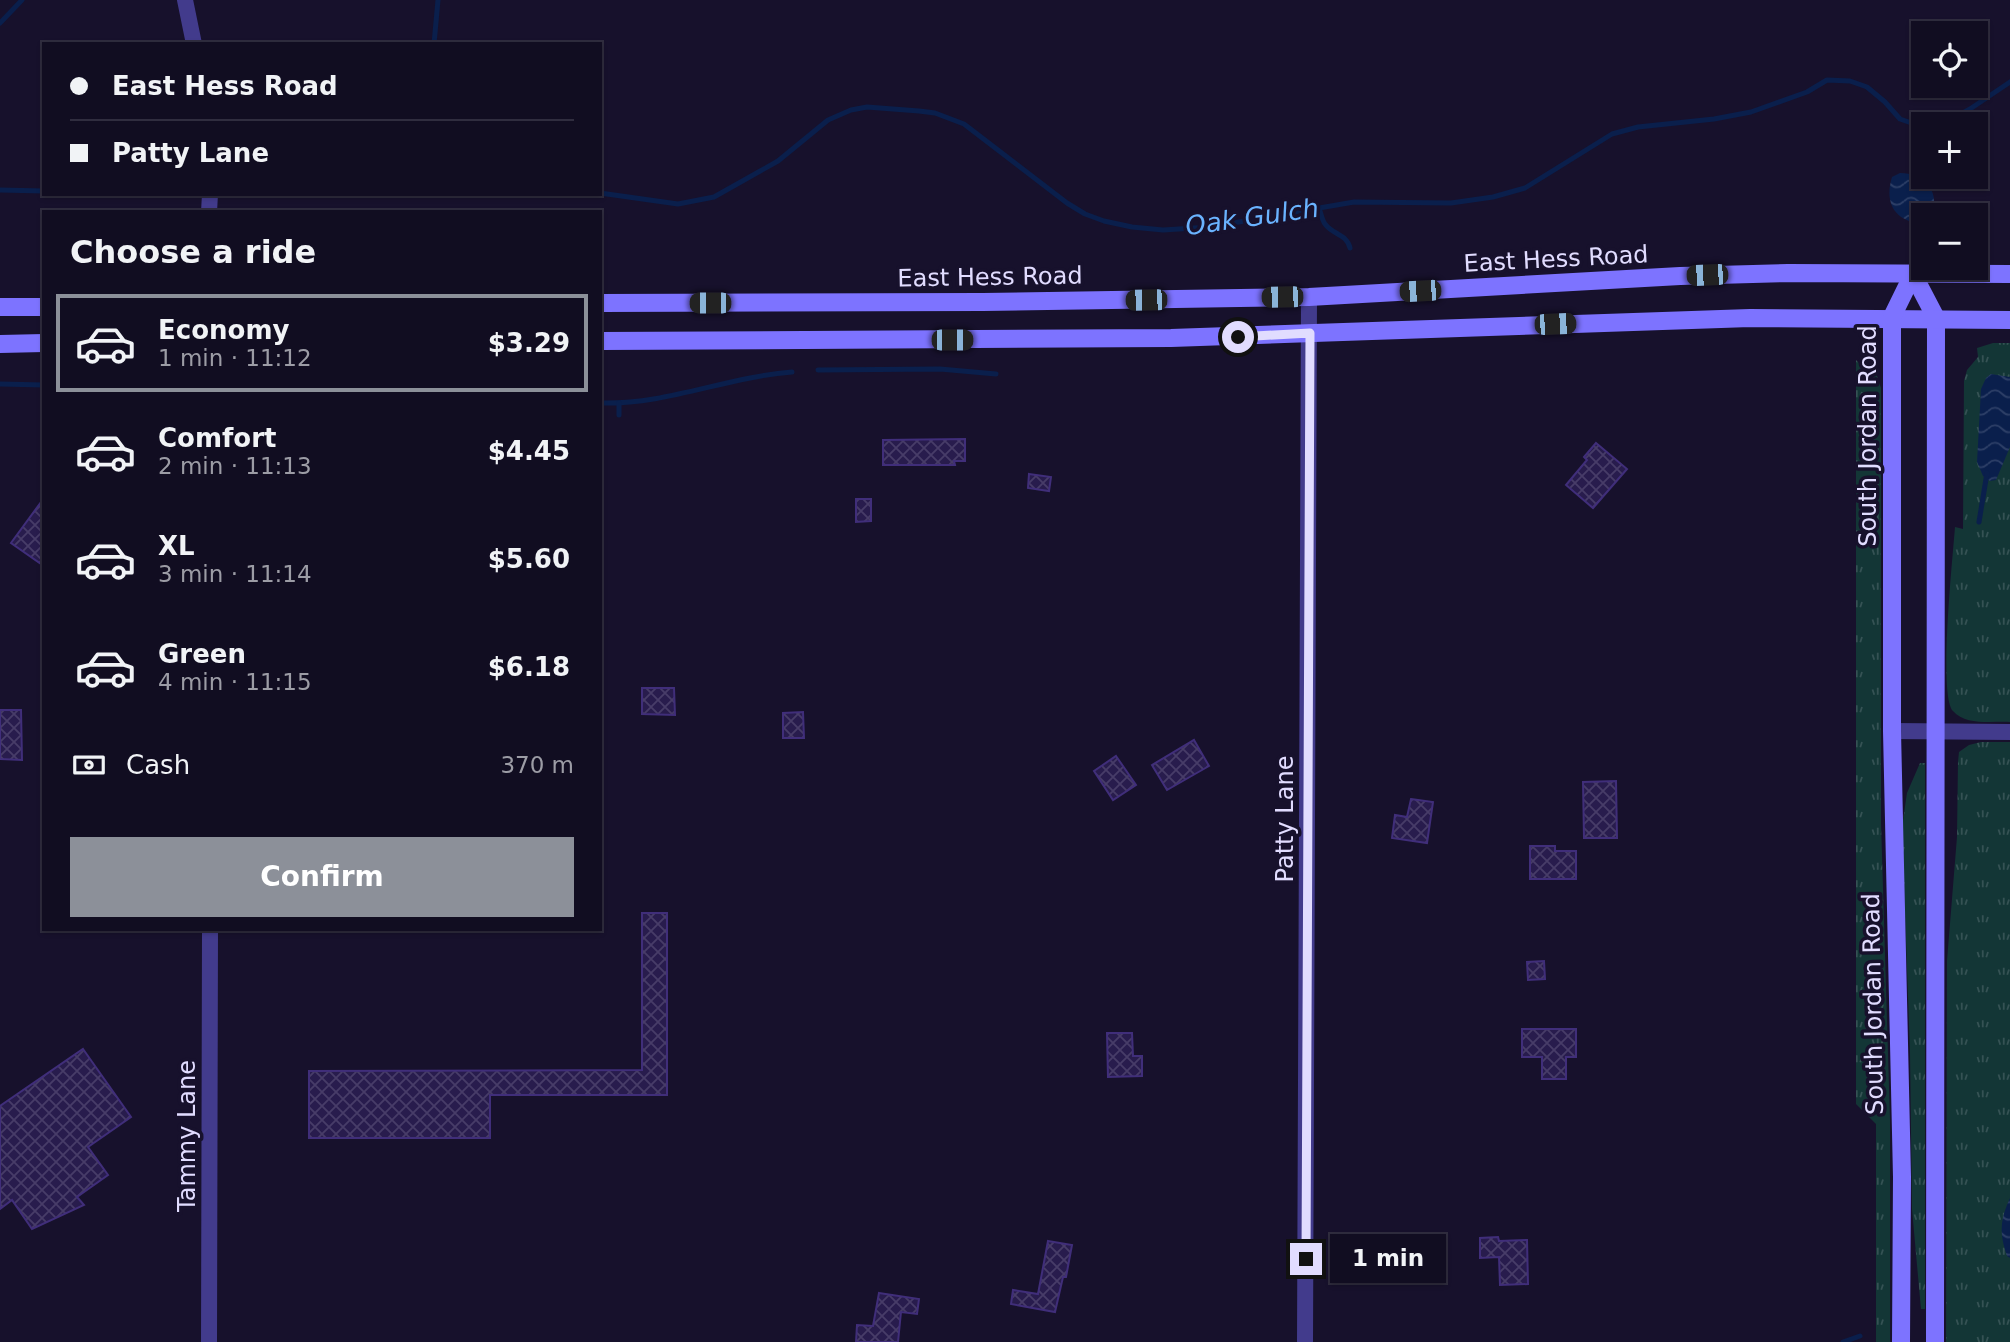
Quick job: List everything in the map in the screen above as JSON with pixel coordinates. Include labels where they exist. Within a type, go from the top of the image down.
[{"type":"main road","name":"East Hess Road","points":[[602,303],[984,302],[1309,297],[1694,275],[1911,274]]},
{"type":"main road","name":"East Hess Road","points":[[1988,274],[2010,274]]},
{"type":"main road","name":"South Jordan Road","points":[[1901,1342],[1902,1177],[1892,731],[1892,317],[1911,278]]},
{"type":"main road","points":[[1916,280],[1936,318],[1935,1342]]},
{"type":"main road","points":[[0,307],[42,307]]},
{"type":"main road","points":[[602,341],[1171,338],[1750,318],[2010,320]]},
{"type":"main road","points":[[0,344],[42,343]]},
{"type":"street","points":[[185,0],[194,42]]},
{"type":"street","name":"Patty Lane","points":[[1305,1342],[1309,297]]},
{"type":"street","points":[[1892,731],[2010,732]]},
{"type":"street","name":"Tammy Lane","points":[[209,1342],[210,931]]},
{"type":"green space","points":[[1993,343],[2010,343],[2010,722],[1980,722],[1958,716],[1949,700],[1947,680],[1955,527],[1963,529],[1964,381],[1967,370],[1978,357],[1977,348]]},
{"type":"green space","points":[[1856,360],[1866,370],[1875,370],[1881,388],[1881,823],[1890,1120],[1890,1342],[1876,1342],[1876,1124],[1856,1104]]},
{"type":"green space","points":[[1981,742],[2010,742],[2010,1342],[1946,1342],[1947,961],[1957,837],[1958,762],[1959,752],[1969,745]]},
{"type":"green space","points":[[1920,763],[1925,763],[1925,1309],[1921,1309],[1912,1209],[1910,1052],[1902,827],[1907,793]]},
{"type":"water","points":[[1900,173],[1911,175],[1911,189],[1931,189],[1934,203],[1911,203],[1911,222],[1901,217],[1892,207],[1890,200],[1892,177]]},
{"type":"water","points":[[1991,374],[2010,377],[2010,447],[1996,480],[1990,481],[1983,476],[1977,462],[1981,389]]},
{"type":"water","points":[[2010,1198],[2010,1258],[2004,1248],[2002,1227]]},
{"type":"building","points":[[965,439],[965,461],[954,461],[955,465],[883,465],[883,440]]},
{"type":"building","points":[[1596,443],[1627,469],[1593,508],[1566,485],[1587,460],[1584,457]]},
{"type":"building","points":[[1029,474],[1051,477],[1049,491],[1028,488]]},
{"type":"building","points":[[856,499],[871,499],[871,521],[856,522]]},
{"type":"building","points":[[42,501],[42,565],[11,543]]},
{"type":"building","points":[[642,688],[674,688],[675,715],[642,714]]},
{"type":"building","points":[[0,710],[21,710],[22,760],[0,759]]},
{"type":"building","points":[[803,712],[804,738],[783,738],[783,713]]},
{"type":"building","points":[[1194,740],[1209,766],[1167,790],[1152,765]]},
{"type":"building","points":[[1116,756],[1136,785],[1113,800],[1094,771]]},
{"type":"building","points":[[1616,781],[1617,838],[1584,838],[1583,782]]},
{"type":"building","points":[[1411,799],[1433,802],[1427,843],[1392,838],[1395,815],[1407,817]]},
{"type":"building","points":[[1530,846],[1555,846],[1555,851],[1576,851],[1576,879],[1530,879]]},
{"type":"building","points":[[642,913],[667,913],[667,1095],[490,1095],[490,1138],[309,1138],[309,1071],[642,1070]]},
{"type":"building","points":[[1544,961],[1545,979],[1528,980],[1527,962]]},
{"type":"building","points":[[1522,1029],[1576,1029],[1576,1057],[1566,1057],[1566,1079],[1542,1079],[1542,1057],[1522,1057]]},
{"type":"building","points":[[1107,1033],[1132,1033],[1133,1056],[1142,1056],[1142,1076],[1108,1077]]},
{"type":"building","points":[[83,1049],[131,1117],[88,1147],[108,1175],[77,1197],[84,1205],[32,1229],[12,1200],[0,1209],[0,1106]]},
{"type":"building","points":[[1498,1237],[1499,1241],[1527,1240],[1528,1284],[1500,1285],[1499,1257],[1480,1258],[1480,1238]]},
{"type":"building","points":[[1048,1241],[1072,1245],[1055,1312],[1011,1304],[1013,1290],[1038,1294]]},
{"type":"building","points":[[879,1293],[919,1299],[917,1314],[901,1312],[898,1342],[856,1342],[857,1325],[873,1326]]},
{"type":"waterway","name":"Oak Gulch","points":[[0,23],[22,0]]},
{"type":"waterway","name":"Oak Gulch","points":[[434,42],[438,0]]},
{"type":"waterway","name":"Oak Gulch","points":[[602,193],[678,204],[714,197],[778,161],[828,120],[851,110],[867,107],[935,113],[964,124],[1085,214],[1132,227],[1163,230],[1210,227],[1354,202],[1451,203],[1493,197],[1525,188],[1612,134],[1638,127],[1751,112],[1807,92],[1827,80],[1850,81],[1867,87],[1900,119],[1911,123]]},
{"type":"waterway","name":"Oak Gulch","points":[[1965,112],[2010,82]]},
{"type":"waterway","name":"Oak Gulch","points":[[0,190],[42,191]]},
{"type":"waterway","points":[[1319,208],[1325,224],[1343,237],[1350,248]]},
{"type":"waterway","points":[[818,370],[940,369],[996,374]]},
{"type":"waterway","points":[[602,403],[649,400],[744,379],[792,372]]},
{"type":"waterway","points":[[0,384],[42,385]]},
{"type":"waterway","points":[[619,403],[619,415]]},
{"type":"waterway","points":[[1979,522],[1987,473]]},
{"type":"waterway","points":[[1843,1342],[1860,1336]]},
{"type":"route","points":[[1238,337],[1310,333],[1306,1259]]}]
